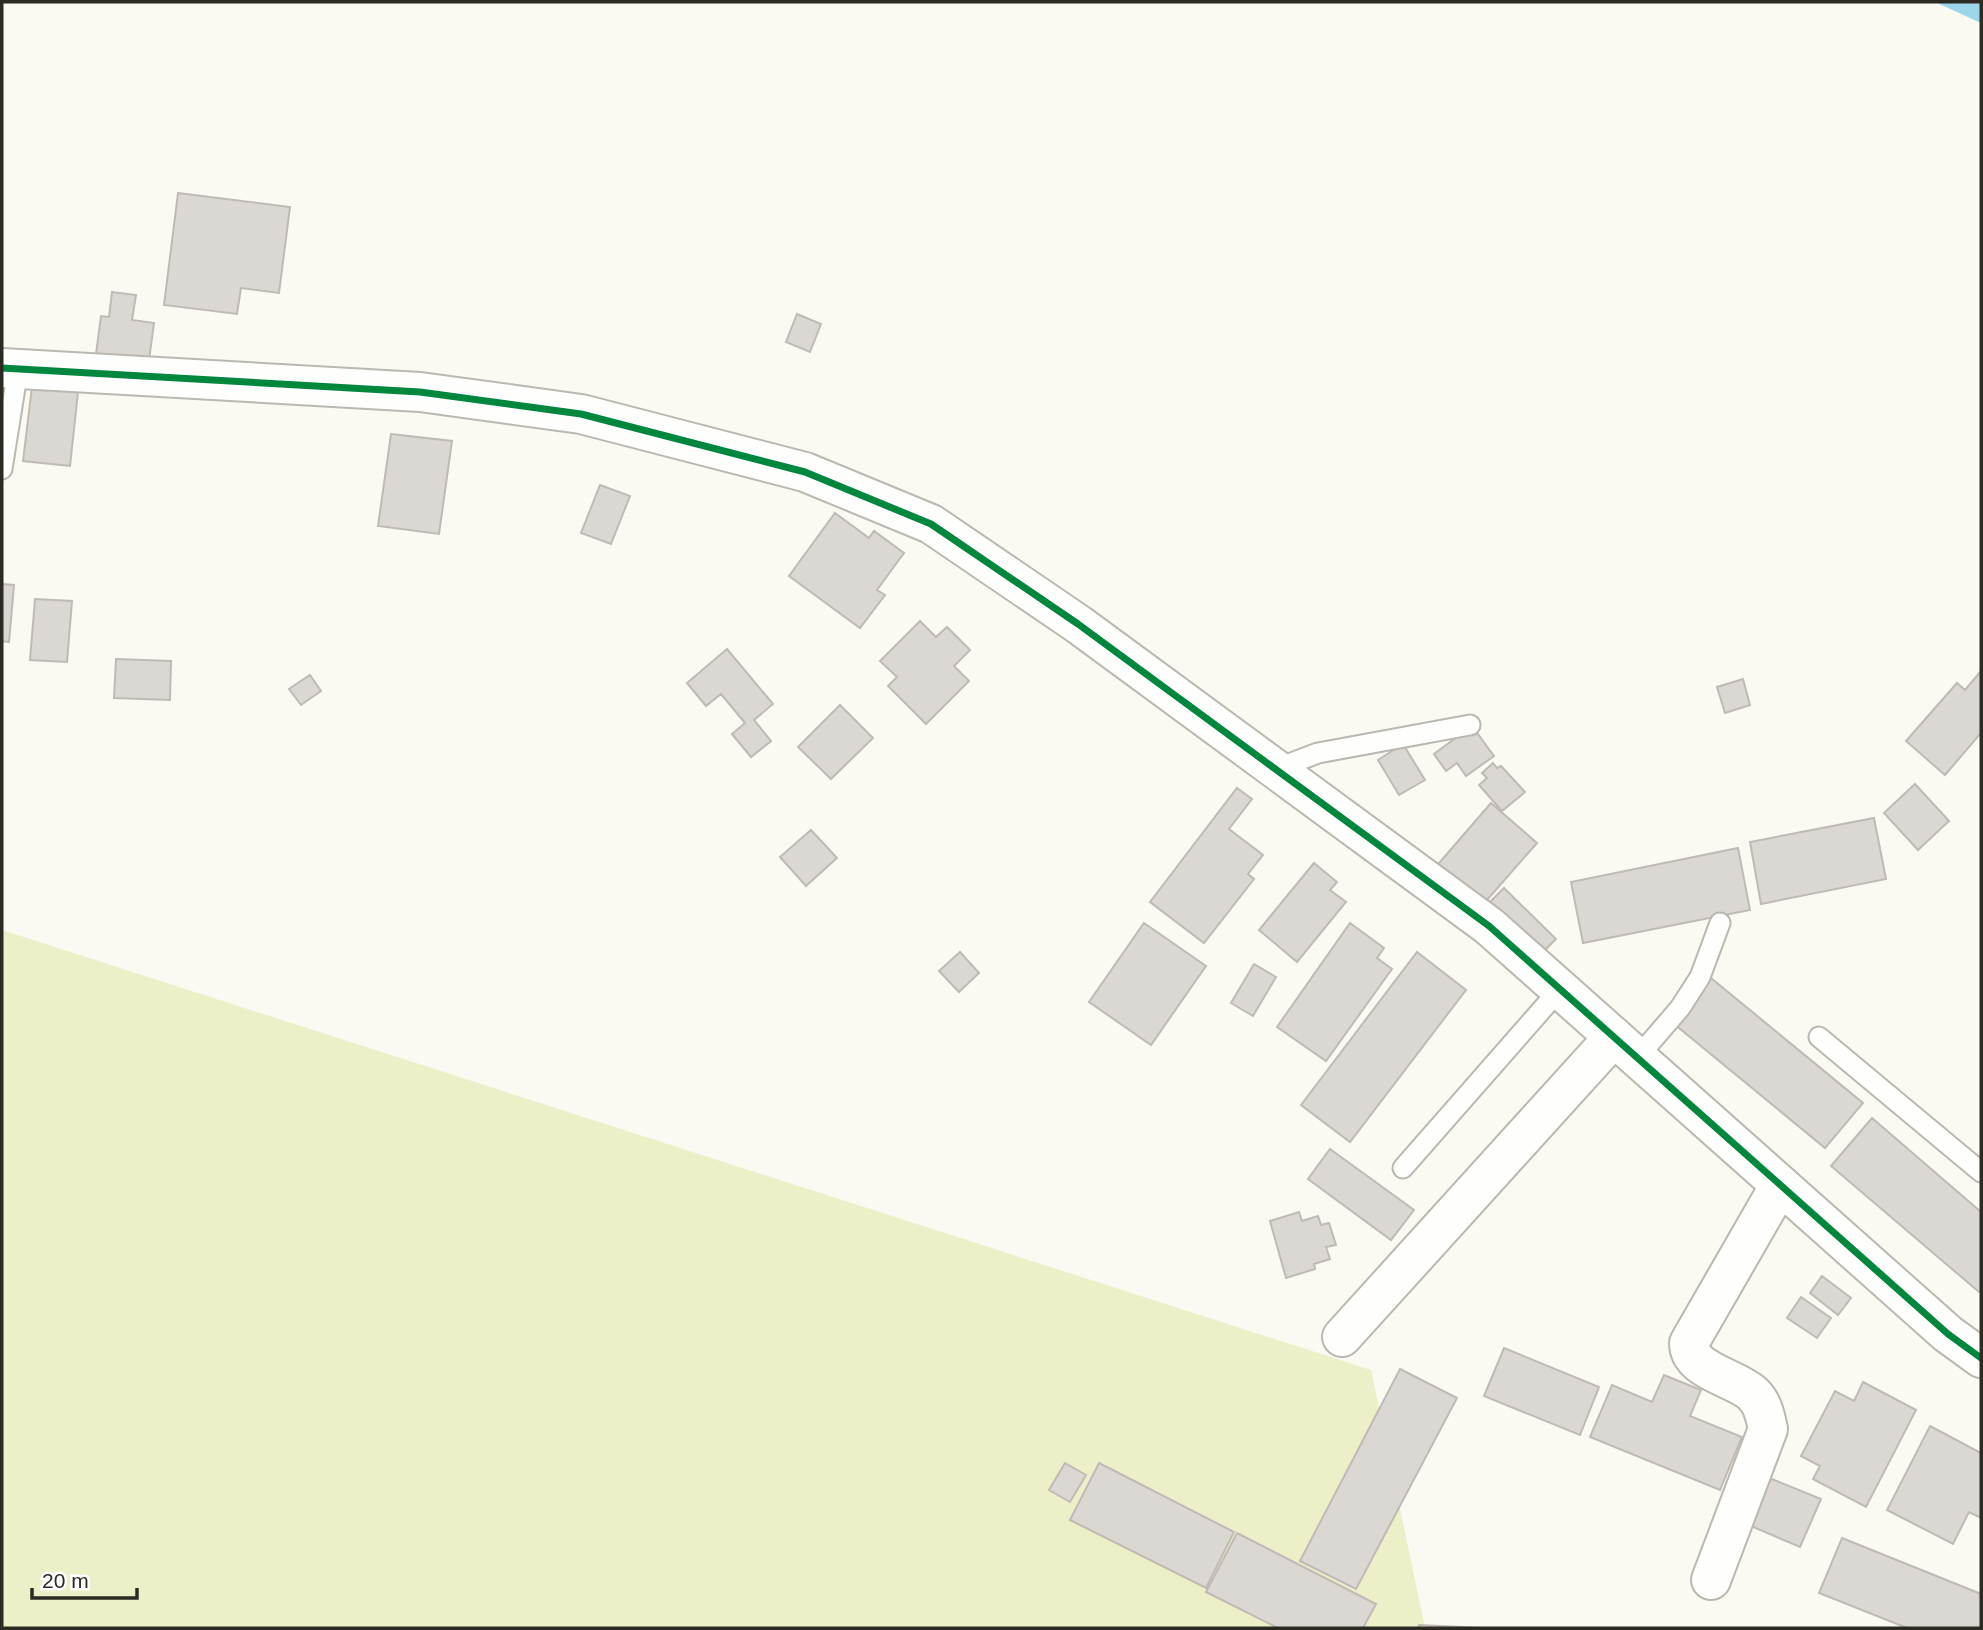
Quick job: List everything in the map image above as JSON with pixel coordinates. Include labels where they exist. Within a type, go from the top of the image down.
[{"type":"street","points":[[10,368],[420,392],[581,414],[805,472],[931,524],[1077,624],[1489,926],[1948,1334],[1981,1358]]},
{"type":"street","points":[[1342,1336],[1625,1047]]},
{"type":"street","points":[[1711,1580],[1768,1429],[1765,1411],[1753,1394],[1697,1361],[1689,1352],[1689,1343],[1780,1185]]},
{"type":"lane","points":[[2,469],[10,368]]},
{"type":"lane","points":[[1276,769],[1318,753],[1470,725]]},
{"type":"lane","points":[[1625,1047],[1680,1007],[1700,977],[1720,923]]},
{"type":"lane","points":[[1403,1168],[1560,989]]},
{"type":"lane","points":[[1819,1037],[1981,1172]]},
{"type":"green space","points":[[2,930],[1371,1370],[1425,1628],[2,1628]]},
{"type":"water","points":[[1935,2],[1981,2],[1981,23]]},
{"type":"building","points":[[178,193],[290,207],[279,293],[241,288],[237,314],[164,305]]},
{"type":"building","points":[[112,292],[136,295],[132,320],[154,323],[149,360],[96,354],[101,316],[109,317]]},
{"type":"building","points":[[797,314],[821,324],[810,352],[786,342]]},
{"type":"building","points":[[32,387],[78,392],[70,466],[23,461]]},
{"type":"building","points":[[391,434],[452,441],[439,534],[378,526]]},
{"type":"building","points":[[600,485],[630,496],[611,544],[581,533]]},
{"type":"building","points":[[835,513],[869,538],[874,531],[904,553],[877,590],[885,595],[860,628],[789,576]]},
{"type":"building","points":[[2,584],[14,585],[9,642],[2,641]]},
{"type":"building","points":[[35,599],[72,601],[67,662],[30,660]]},
{"type":"building","points":[[920,621],[936,637],[947,627],[970,650],[954,666],[969,681],[926,724],[888,686],[897,677],[880,661]]},
{"type":"building","points":[[727,649],[773,704],[754,720],[771,741],[751,757],[732,734],[745,723],[721,694],[706,706],[687,683]]},
{"type":"building","points":[[116,659],[171,661],[170,700],[114,698]]},
{"type":"building","points":[[1981,671],[1981,733],[1945,775],[1906,741],[1957,683],[1965,690]]},
{"type":"building","points":[[310,675],[321,691],[301,705],[289,689]]},
{"type":"building","points":[[1743,679],[1750,705],[1725,713],[1717,687]]},
{"type":"building","points":[[840,705],[873,738],[831,779],[798,747]]},
{"type":"building","points":[[1472,726],[1494,756],[1466,776],[1457,763],[1446,771],[1434,754]]},
{"type":"building","points":[[1403,744],[1425,780],[1399,795],[1378,760]]},
{"type":"building","points":[[1493,763],[1497,768],[1501,766],[1525,792],[1502,811],[1479,785],[1487,778],[1482,773]]},
{"type":"building","points":[[1915,784],[1949,821],[1918,850],[1884,813]]},
{"type":"building","points":[[1237,788],[1252,799],[1229,829],[1263,855],[1248,874],[1254,879],[1204,943],[1150,902]]},
{"type":"building","points":[[1491,803],[1537,843],[1480,908],[1434,869]]},
{"type":"building","points":[[1874,818],[1886,879],[1761,904],[1750,842]]},
{"type":"building","points":[[811,830],[837,858],[806,886],[780,857]]},
{"type":"building","points":[[1738,848],[1750,910],[1583,943],[1571,882]]},
{"type":"building","points":[[1314,863],[1337,882],[1330,890],[1346,902],[1297,962],[1259,930]]},
{"type":"building","points":[[1504,888],[1556,939],[1537,958],[1485,907]]},
{"type":"building","points":[[1144,923],[1206,966],[1151,1045],[1089,1002]]},
{"type":"building","points":[[1350,923],[1384,948],[1377,958],[1392,969],[1326,1061],[1277,1027]]},
{"type":"building","points":[[960,952],[979,973],[959,992],[939,971]]},
{"type":"building","points":[[1417,952],[1466,990],[1350,1142],[1301,1105]]},
{"type":"building","points":[[1254,964],[1276,977],[1253,1016],[1231,1003]]},
{"type":"building","points":[[1711,978],[1863,1103],[1825,1148],[1673,1023]]},
{"type":"building","points":[[1872,1118],[1981,1212],[1979,1292],[1831,1166]]},
{"type":"building","points":[[1330,1149],[1414,1210],[1391,1240],[1308,1179]]},
{"type":"building","points":[[1299,1212],[1302,1221],[1318,1216],[1321,1225],[1329,1223],[1336,1245],[1326,1247],[1330,1259],[1314,1264],[1315,1269],[1286,1278],[1270,1221]]},
{"type":"building","points":[[1822,1276],[1851,1298],[1838,1315],[1810,1293]]},
{"type":"building","points":[[1801,1297],[1831,1318],[1817,1338],[1787,1318]]},
{"type":"building","points":[[1504,1348],[1599,1387],[1580,1435],[1484,1396]]},
{"type":"building","points":[[1400,1369],[1457,1398],[1356,1589],[1300,1561]]},
{"type":"building","points":[[1664,1375],[1701,1390],[1690,1416],[1742,1437],[1720,1490],[1590,1437],[1612,1385],[1652,1402]]},
{"type":"building","points":[[1863,1382],[1916,1410],[1866,1507],[1813,1479],[1820,1466],[1801,1456],[1835,1391],[1854,1401]]},
{"type":"building","points":[[1930,1426],[1981,1453],[1981,1518],[1969,1512],[1953,1544],[1887,1510]]},
{"type":"building","points":[[1065,1463],[1086,1475],[1070,1502],[1049,1490]]},
{"type":"building","points":[[1099,1463],[1234,1532],[1206,1588],[1070,1520]]},
{"type":"building","points":[[1757,1473],[1821,1499],[1800,1547],[1737,1520]]},
{"type":"building","points":[[1237,1533],[1376,1604],[1363,1628],[1278,1628],[1206,1592]]},
{"type":"building","points":[[1842,1538],[1981,1594],[1981,1628],[1907,1628],[1819,1593]]},
{"type":"building","points":[[1419,1625],[1482,1628],[1419,1628]]},
{"type":"cycle path","points":[[2,368],[420,392],[581,414],[805,472],[931,524],[1078,624],[1489,926],[1948,1334],[1981,1358]]}]
